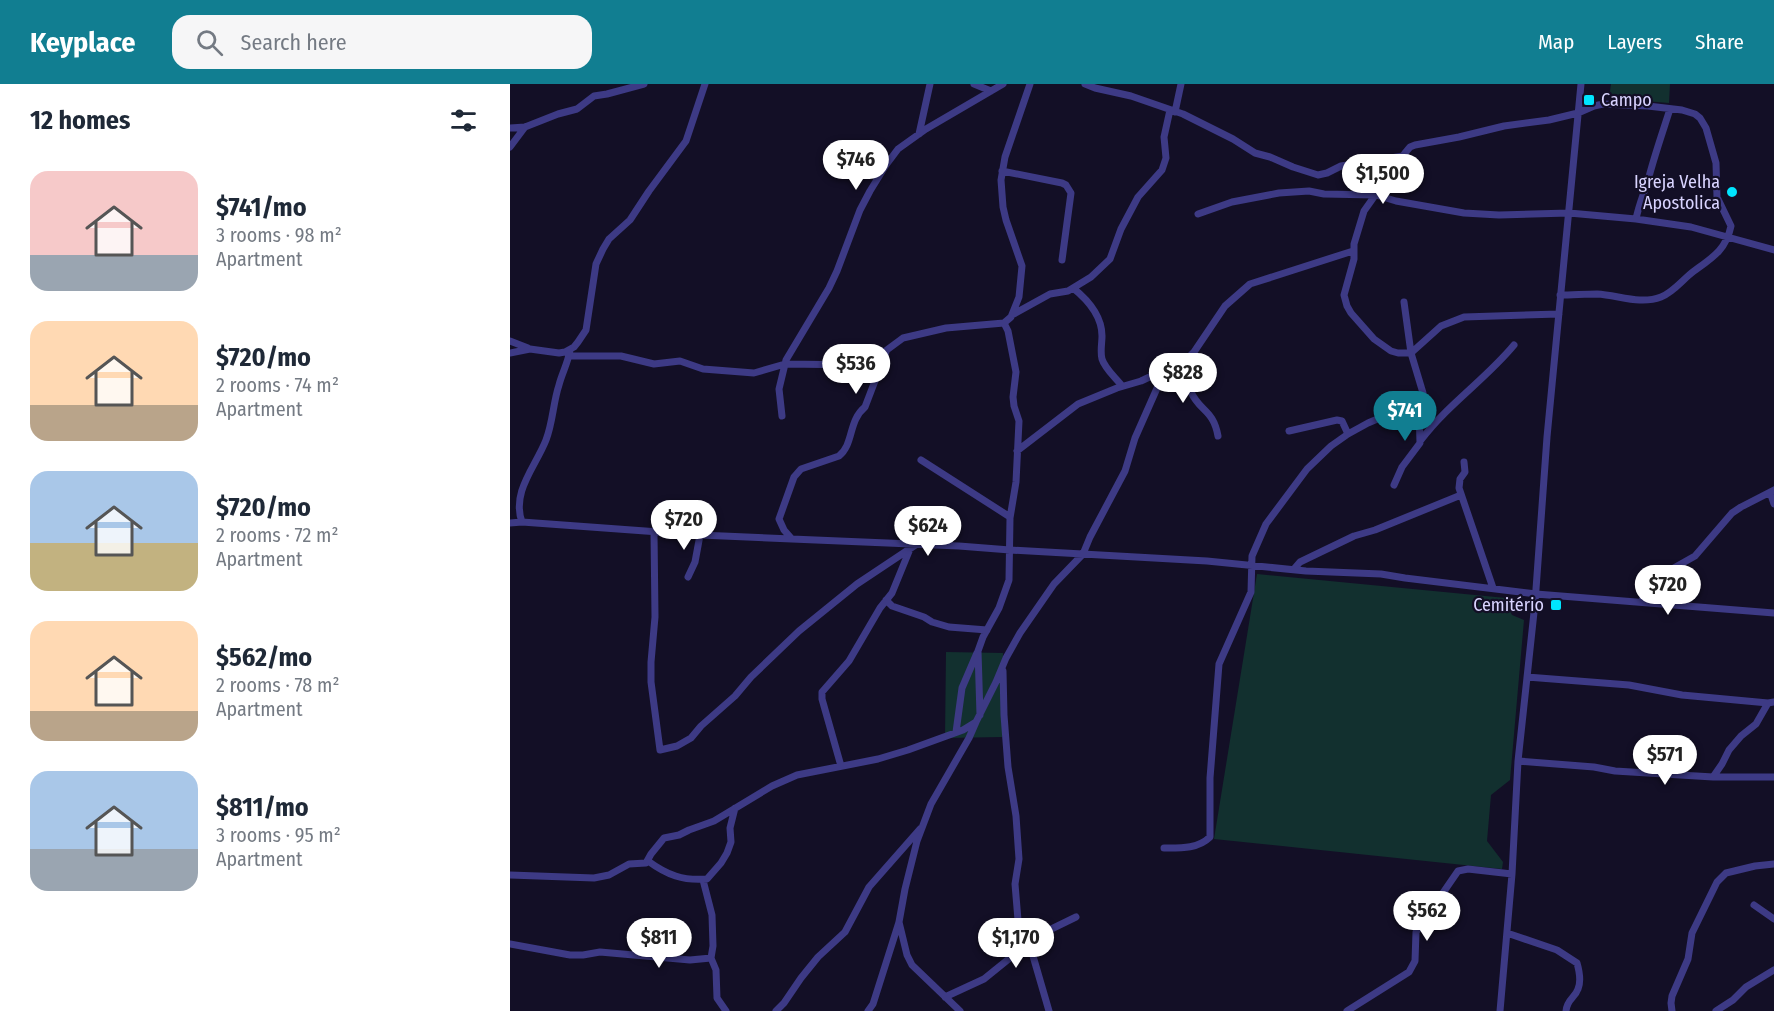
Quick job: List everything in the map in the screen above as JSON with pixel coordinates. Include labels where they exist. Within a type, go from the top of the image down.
[{"type":"street","points":[[510,128],[525,127],[577,109],[594,96],[644,84]]},
{"type":"street","points":[[522,522],[519,504],[524,485],[546,440],[569,353],[586,330],[596,264],[609,239],[630,220],[686,141],[705,84]]},
{"type":"street","points":[[919,134],[930,84]]},
{"type":"street","points":[[974,84],[991,91]]},
{"type":"street","points":[[782,416],[779,388],[785,364],[829,288],[860,210],[870,191],[898,149],[1003,84]]},
{"type":"street","points":[[510,353],[530,350],[621,356],[646,363],[680,361],[703,369],[754,373],[785,364],[863,365],[903,338],[946,328],[1004,322],[1010,319],[1018,297],[1022,266],[1010,235],[1000,188],[1005,157],[1030,84]]},
{"type":"street","points":[[1085,84],[1131,96],[1198,120],[1255,153],[1317,175],[1341,166],[1403,156]]},
{"type":"street","points":[[1106,91],[1113,84]]},
{"type":"street","points":[[1012,315],[1050,294],[1068,291],[1090,277],[1110,259],[1121,229],[1138,197],[1162,170],[1166,158],[1164,137],[1181,84]]},
{"type":"street","points":[[1500,1011],[1512,874],[1518,761],[1536,594],[1547,437],[1581,84]]},
{"type":"street","points":[[1559,314],[1464,317],[1441,326],[1411,353],[1398,353],[1384,346],[1358,323],[1347,306],[1344,295],[1364,211],[1403,156],[1410,147],[1415,145],[1504,126],[1549,120],[1578,113],[1594,106],[1612,104],[1683,110],[1695,114],[1706,128],[1716,163],[1717,197],[1731,223],[1731,229],[1723,246],[1716,255],[1660,298],[1649,300],[1622,299],[1599,294],[1560,295]]},
{"type":"street","points":[[1636,219],[1670,109]]},
{"type":"street","points":[[510,147],[525,127]]},
{"type":"street","points":[[1002,171],[1066,185],[1071,193],[1062,260]]},
{"type":"street","points":[[1198,214],[1232,202],[1279,193],[1309,191],[1324,194],[1376,195],[1396,201],[1464,213],[1569,213],[1636,219],[1691,227],[1774,250]]},
{"type":"street","points":[[1017,452],[1078,404],[1161,373],[1186,360],[1194,352],[1225,306],[1250,284],[1353,251]]},
{"type":"street","points":[[1073,288],[1083,296],[1099,319],[1103,363],[1122,386]]},
{"type":"street","points":[[1404,302],[1411,353],[1423,393],[1419,411],[1419,442]]},
{"type":"street","points":[[956,732],[962,688],[999,608],[1009,580],[1010,517],[1016,482],[1019,421],[1013,397],[1016,372],[1004,322]]},
{"type":"street","points":[[510,341],[530,350]]},
{"type":"street","points":[[1394,485],[1402,467],[1428,431],[1497,366],[1514,345]]},
{"type":"street","points":[[791,538],[779,519],[794,477],[801,469],[839,456],[844,452],[852,424],[865,407],[886,351]]},
{"type":"street","points":[[1186,360],[1190,390],[1215,421],[1218,436]]},
{"type":"street","points":[[868,1011],[873,1004],[899,922],[913,856],[931,804],[969,738],[1020,633],[1054,584],[1083,554],[1125,471],[1135,438],[1158,386],[1161,373]]},
{"type":"street","points":[[1164,848],[1202,844],[1210,837],[1210,778],[1219,664],[1251,592],[1252,556],[1266,524],[1280,503],[1319,456],[1348,434],[1420,401]]},
{"type":"street","points":[[1288,431],[1337,420],[1342,421],[1348,434]]},
{"type":"street","points":[[921,460],[1010,517]]},
{"type":"street","points":[[1464,462],[1465,472],[1459,483],[1461,495],[1492,588]]},
{"type":"street","points":[[1642,602],[1645,586],[1649,582],[1695,556],[1732,513],[1772,491],[1774,504]]},
{"type":"street","points":[[1294,569],[1300,562],[1354,536],[1375,530],[1461,495]]},
{"type":"street","points":[[510,523],[700,535],[917,544],[1381,573],[1536,594],[1774,613]]},
{"type":"street","points":[[780,538],[784,530]]},
{"type":"street","points":[[654,532],[655,617],[651,672],[660,750],[677,746],[691,738],[799,631],[856,584],[917,544]]},
{"type":"street","points":[[688,577],[695,562],[700,535]]},
{"type":"street","points":[[841,766],[822,692],[849,661],[892,593],[910,549]]},
{"type":"street","points":[[886,600],[892,606],[932,622],[949,627],[987,630]]},
{"type":"street","points":[[978,651],[978,719]]},
{"type":"street","points":[[1003,668],[1008,766],[1016,816],[1019,859],[1016,884],[1017,910],[1021,929],[1033,956],[1049,1011]]},
{"type":"street","points":[[1527,677],[1629,685],[1682,695],[1771,703]]},
{"type":"street","points":[[1713,777],[1729,750],[1756,724],[1771,703]]},
{"type":"street","points":[[510,875],[594,878],[609,875],[629,864],[646,863],[664,838],[679,835],[725,816],[772,786],[797,775],[878,759],[909,750],[956,732],[978,719]]},
{"type":"street","points":[[1518,761],[1594,766],[1615,771],[1713,777],[1774,777]]},
{"type":"street","points":[[648,861],[664,872],[675,876],[707,879],[714,873],[727,853],[731,842],[730,828],[735,808]]},
{"type":"street","points":[[776,1011],[818,957],[845,932],[869,887],[923,825]]},
{"type":"street","points":[[1672,1011],[1672,996],[1688,959],[1692,933],[1717,882],[1726,873],[1774,864]]},
{"type":"street","points":[[1347,1011],[1413,967],[1416,932],[1458,871],[1468,869],[1512,874]]},
{"type":"street","points":[[703,880],[712,915],[711,958],[716,970],[717,998],[726,1011]]},
{"type":"street","points":[[1754,905],[1774,919]]},
{"type":"street","points":[[945,997],[984,979],[1037,936],[1076,917]]},
{"type":"street","points":[[899,922],[908,959],[960,1011]]},
{"type":"street","points":[[1507,933],[1557,950],[1577,963],[1579,987],[1566,1004],[1566,1011]]},
{"type":"street","points":[[510,944],[570,955],[600,952],[690,960],[711,958]]},
{"type":"street","points":[[1716,1011],[1733,1000],[1746,987],[1774,969]]},
{"type":"green space","points":[[1611,84],[1670,84],[1669,103],[1609,98]]},
{"type":"green space","points":[[1257,574],[1506,598],[1512,615],[1524,620],[1510,780],[1491,795],[1487,841],[1503,862],[1502,869],[1214,839]]},
{"type":"green space","points":[[946,652],[1003,653],[1002,737],[945,738]]},
{"type":"place","name":"Campo","points":[[1589,100]]},
{"type":"place","name":"Igreja Velha Apostolica","points":[[1732,192]]},
{"type":"place","name":"Cemitério","points":[[1556,605]]}]
